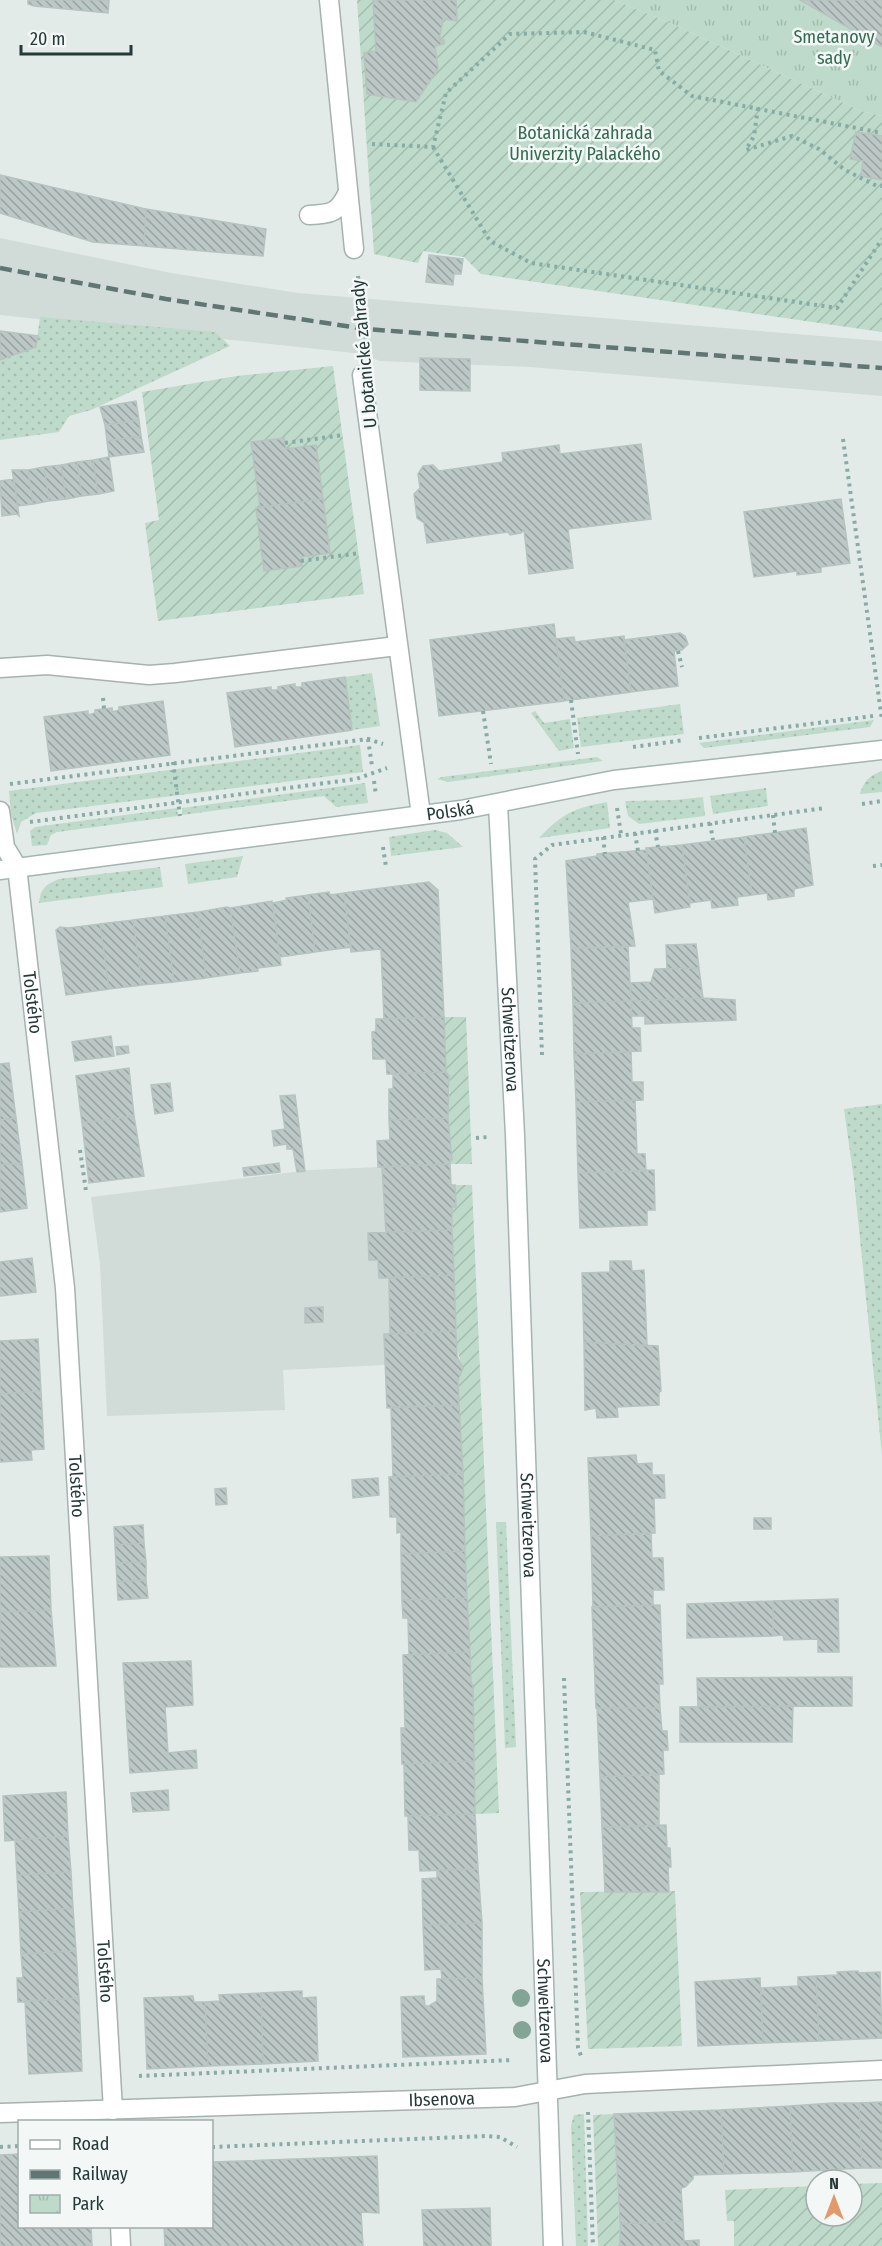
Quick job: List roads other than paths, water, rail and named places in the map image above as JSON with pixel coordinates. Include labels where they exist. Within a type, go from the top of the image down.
[{"type":"street","points":[[329,0],[354,249]]},
{"type":"street","points":[[331,214],[342,206],[348,192]]},
{"type":"street","points":[[309,215],[331,214],[342,218],[352,226]]},
{"type":"street","name":"U botanické zahrady","points":[[362,375],[421,815]]},
{"type":"street","points":[[0,668],[47,665],[149,675],[397,646]]},
{"type":"street","name":"Polská","points":[[9,868],[498,804],[614,780],[882,750]]},
{"type":"street","name":"Schweitzerova","points":[[498,804],[514,1124],[553,2246]]},
{"type":"street","points":[[0,811],[9,868]]},
{"type":"street","name":"Tolstého","points":[[9,868],[64,1288],[113,2115]]},
{"type":"street","name":"Ibsenova","points":[[0,2113],[113,2115],[515,2097],[585,2084],[882,2070]]},
{"type":"street","points":[[120,2228],[121,2246]]},
{"type":"railway","points":[[0,268],[166,299],[366,329],[882,368]]},
{"type":"park label","name":"Smetanovy sady","points":[[834,47]]},
{"type":"park label","name":"Botanická zahrada Univerzity Palackého","points":[[585,143]]}]
